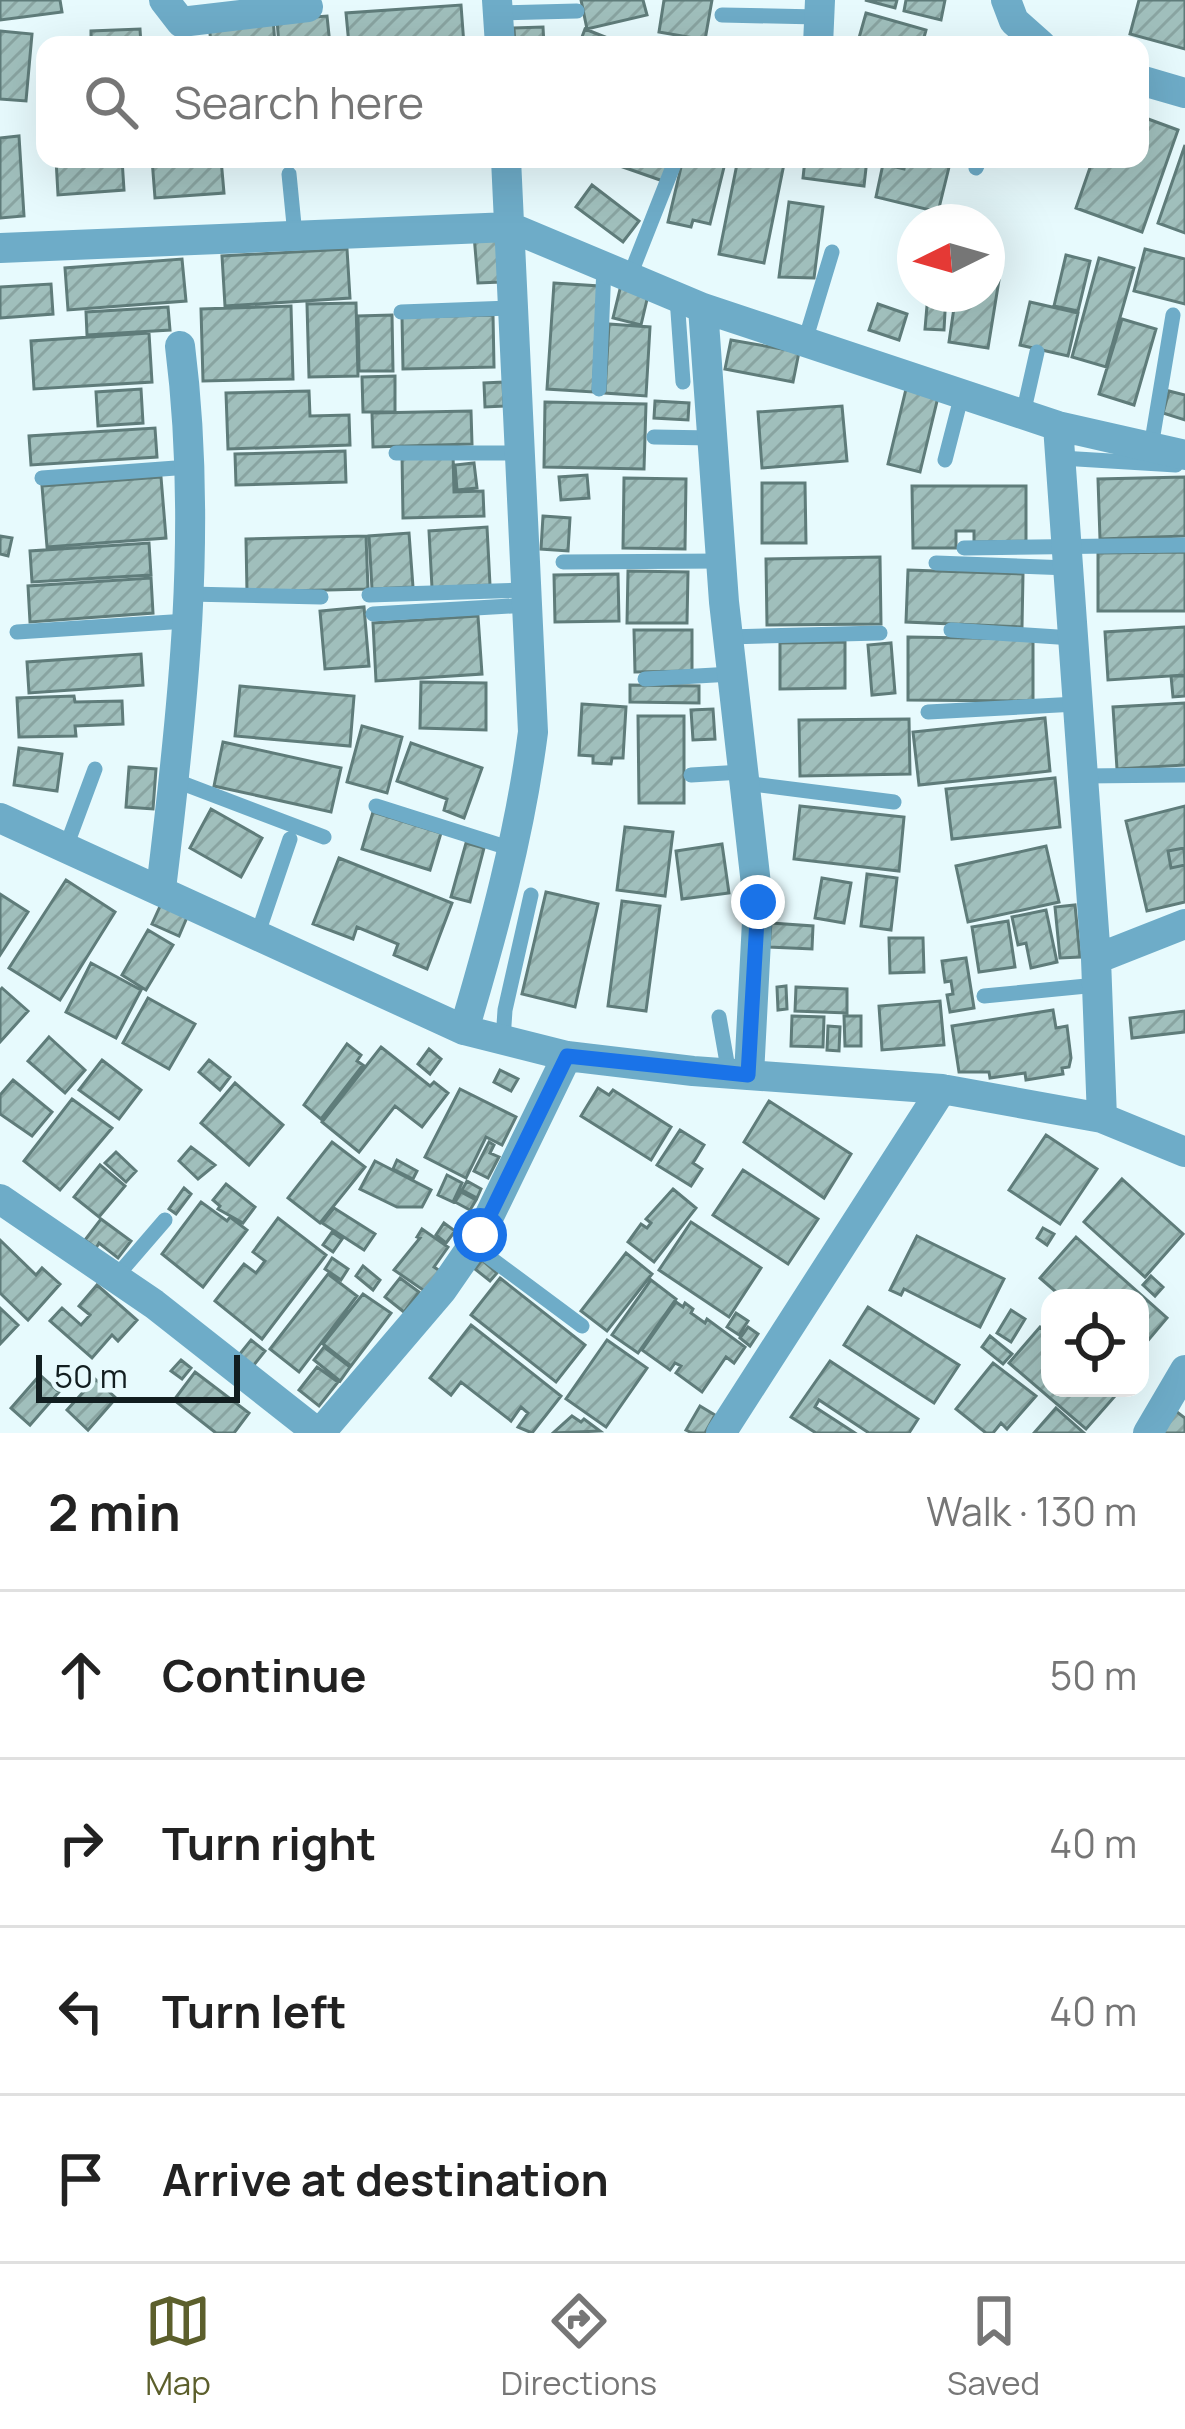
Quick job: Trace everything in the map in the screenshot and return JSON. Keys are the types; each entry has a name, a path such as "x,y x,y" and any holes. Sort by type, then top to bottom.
{"street":[{"path":"164,0 181,22 308,7"},
{"path":"1006,0 1013,21 1027,36"},
{"path":"498,6 500,36"},
{"path":"1149,83 1185,93"},
{"path":"464,1030 496,922 533,732 506,168"},
{"path":"0,248 509,226 690,303 1058,426 1185,455"},
{"path":"690,303 712,438 728,637 758,902 739,1074"},
{"path":"160,889 183,709 188,608 189,467 180,346"},
{"path":"1058,426 1102,1118"},
{"path":"0,818 464,1030 567,1056 942,1089 1102,1118 1185,1151"},
{"path":"1096,972 1185,924"},
{"path":"0,1199 115,1278 319,1433 442,1290 473,1245 567,1056"},
{"path":"721,1433 942,1089"},
{"path":"1148,1433 1185,1370"}],"lane":[{"path":"498,6 577,11"},
{"path":"722,15 818,21"},
{"path":"599,389 616,272 671,168"},
{"path":"289,174 295,235"},
{"path":"805,341 832,252"},
{"path":"683,382 690,303"},
{"path":"400,312 514,308"},
{"path":"1151,447 1173,315"},
{"path":"1022,414 1036,352"},
{"path":"945,460 962,394"},
{"path":"654,437 712,438"},
{"path":"396,453 520,453"},
{"path":"1061,458 1185,466"},
{"path":"42,478 189,467"},
{"path":"936,563 1185,545"},
{"path":"964,548 1068,557"},
{"path":"563,562 721,561"},
{"path":"369,595 527,597"},
{"path":"17,632 188,608 322,597"},
{"path":"373,614 527,597"},
{"path":"951,630 1073,638"},
{"path":"728,637 880,633"},
{"path":"645,679 733,674"},
{"path":"928,712 1077,704"},
{"path":"66,847 95,769"},
{"path":"691,775 744,777 893,802"},
{"path":"1082,776 1185,776"},
{"path":"174,780 324,838"},
{"path":"376,806 512,849"},
{"path":"257,936 290,839"},
{"path":"503,1040 505,1010 531,895"},
{"path":"984,996 1096,972"},
{"path":"719,1016 739,1074"},
{"path":"115,1278 166,1220"},
{"path":"473,1245 582,1326"}],"building":[{"path":"0,0 60,0 62,12 0,20"},
{"path":"581,0 643,0 647,15 587,29"},
{"path":"664,0 712,0 706,36 659,32"},
{"path":"865,0 897,0 895,8"},
{"path":"906,0 945,0 941,20 904,11"},
{"path":"1139,0 1185,0 1185,49 1130,34"},
{"path":"461,5 463,36 348,36 346,13"},
{"path":"866,13 926,30 924,36 860,36"},
{"path":"327,16 329,36 278,36 277,20"},
{"path":"273,17 274,36 210,36 209,22"},
{"path":"543,27 544,36 514,36 514,28"},
{"path":"140,29 140,36 91,36 91,31"},
{"path":"0,31 32,34 26,101 0,99"},
{"path":"1149,119 1178,130 1142,232 1076,208 1090,168 1149,168"},
{"path":"19,136 24,216 0,218 0,138"},
{"path":"1185,145 1185,233 1158,223"},
{"path":"56,168 123,168 124,190 58,195"},
{"path":"153,168 222,168 224,193 155,198"},
{"path":"626,168 668,168 663,181"},
{"path":"681,168 724,168 710,224 693,220 691,227 668,222"},
{"path":"736,168 783,168 764,263 719,254"},
{"path":"804,168 866,168 864,186 803,178"},
{"path":"882,168 949,168 940,204 905,204 876,197"},
{"path":"592,185 639,221 623,242 576,207"},
{"path":"789,202 823,207 814,278 779,277"},
{"path":"497,233 501,282 478,283 474,235"},
{"path":"347,249 350,298 225,306 222,256"},
{"path":"1145,249 1185,259 1185,304 1134,291"},
{"path":"1066,255 1090,261 1078,311 1054,306"},
{"path":"1099,258 1134,268 1106,367 1072,357"},
{"path":"182,259 186,301 68,310 65,268"},
{"path":"554,283 599,286 593,392 547,389"},
{"path":"51,284 53,314 0,318 0,287"},
{"path":"621,285 649,291 641,325 613,318"},
{"path":"1030,302 1078,313 1068,356 1020,345"},
{"path":"356,303 358,376 309,377 307,304"},
{"path":"878,304 907,314 899,340 869,330"},
{"path":"291,306 293,379 203,381 201,309"},
{"path":"168,307 170,330 87,335 86,312"},
{"path":"926,312 945,312 944,330 925,329"},
{"path":"953,312 994,312 988,348 949,342"},
{"path":"392,315 393,371 359,371 358,316"},
{"path":"493,315 494,367 403,369 402,317"},
{"path":"1122,319 1156,329 1134,405 1099,394"},
{"path":"609,324 650,327 646,396 605,393"},
{"path":"149,333 152,382 34,389 31,341"},
{"path":"731,340 799,352 793,382 725,369"},
{"path":"395,376 395,412 363,412 362,377"},
{"path":"503,382 504,406 485,407 484,383"},
{"path":"141,389 143,423 98,426 96,392"},
{"path":"906,389 938,397 920,472 888,464"},
{"path":"309,391 310,416 349,415 350,445 228,449 226,393"},
{"path":"1169,391 1185,395 1185,420 1163,413"},
{"path":"655,401 689,403 688,420 654,418"},
{"path":"545,402 646,404 644,469 544,467"},
{"path":"842,406 847,461 762,468 758,412"},
{"path":"471,411 472,444 373,447 372,413"},
{"path":"155,428 157,457 31,465 29,436"},
{"path":"345,451 346,482 236,485 235,454"},
{"path":"453,454 454,492 483,491 484,516 403,518 402,455"},
{"path":"474,463 477,488 457,490 455,465"},
{"path":"587,475 589,498 561,500 559,477"},
{"path":"161,477 166,538 47,547 42,486"},
{"path":"1185,477 1185,536 1100,539 1098,479"},
{"path":"624,478 686,479 685,549 623,548"},
{"path":"762,483 805,483 806,543 762,543"},
{"path":"912,486 1026,486 1026,541 974,542 974,531 956,531 956,548 913,548"},
{"path":"543,516 570,518 568,551 541,549"},
{"path":"487,527 490,585 432,588 429,531"},
{"path":"409,533 413,587 372,589 369,536"},
{"path":"0,536 12,538 8,556 0,554"},
{"path":"366,536 368,589 247,592 246,539"},
{"path":"149,543 151,575 32,582 30,551"},
{"path":"1185,552 1185,611 1098,611 1098,553"},
{"path":"880,557 881,624 767,625 766,559"},
{"path":"908,570 1023,574 1022,627 906,622"},
{"path":"628,571 688,572 687,623 627,623"},
{"path":"618,574 619,621 555,622 554,575"},
{"path":"151,578 153,613 30,622 28,586"},
{"path":"364,607 369,666 325,669 320,611"},
{"path":"478,616 482,674 376,681 373,623"},
{"path":"1185,627 1185,675 1108,680 1105,632"},
{"path":"634,630 692,630 692,671 635,672"},
{"path":"908,637 1033,639 1033,701 908,700"},
{"path":"845,642 845,688 780,689 780,643"},
{"path":"891,643 895,693 872,695 868,645"},
{"path":"141,654 143,685 29,693 27,662"},
{"path":"1171,676 1185,676 1185,696 1173,697"},
{"path":"421,682 486,683 486,730 420,728"},
{"path":"630,685 699,686 699,703 630,702"},
{"path":"240,686 354,696 350,746 235,736"},
{"path":"74,696 75,702 122,701 123,724 75,726 76,736 19,737 17,698"},
{"path":"1185,703 1185,765 1117,769 1113,707"},
{"path":"582,704 626,707 623,758 612,758 611,764 593,763 593,756 579,755"},
{"path":"713,709 715,739 693,740 691,710"},
{"path":"638,716 684,716 684,803 639,803"},
{"path":"1045,718 1050,771 919,785 913,732"},
{"path":"909,719 910,774 800,776 799,720"},
{"path":"362,726 402,737 387,793 347,782"},
{"path":"223,742 341,768 331,812 214,786"},
{"path":"411,743 482,768 464,818 444,810 447,799 397,781"},
{"path":"19,748 62,754 57,791 14,785"},
{"path":"129,767 156,769 153,809 126,807"},
{"path":"1055,778 1060,827 952,839 946,789"},
{"path":"800,806 904,817 899,871 794,859"},
{"path":"1185,806 1185,852 1184,848 1168,851 1171,868 1185,865 1185,902 1147,911 1126,821"},
{"path":"211,809 262,838 241,877 190,848"},
{"path":"373,812 441,833 430,870 362,849"},
{"path":"625,827 673,832 665,896 617,890"},
{"path":"466,843 484,848 470,902 451,897"},
{"path":"722,844 729,893 682,899 676,851"},
{"path":"1046,846 1059,902 968,922 956,866"},
{"path":"1184,848 1185,865 1171,868 1168,851"},
{"path":"339,858 452,903 427,969 394,955 398,944 357,927 353,939 313,924"},
{"path":"867,874 897,878 891,930 861,926"},
{"path":"822,878 851,883 844,923 815,918"},
{"path":"66,880 115,912 60,1000 9,968"},
{"path":"546,892 598,904 575,1007 522,994"},
{"path":"0,894 28,912 0,955"},
{"path":"622,901 660,906 646,1011 608,1006"},
{"path":"162,902 188,915 179,936 152,924"},
{"path":"1075,905 1080,957 1060,958 1055,907"},
{"path":"1046,910 1057,962 1031,968 1026,943 1018,945 1012,917"},
{"path":"1008,921 1015,967 979,972 972,927"},
{"path":"771,923 813,926 812,949 769,947"},
{"path":"148,930 173,945 146,990 122,975"},
{"path":"889,938 923,938 924,972 890,973"},
{"path":"966,958 974,1008 950,1012 951,981 945,982 942,961"},
{"path":"91,963 141,990 116,1038 66,1012"},
{"path":"786,986 787,1009 778,1010 777,987"},
{"path":"796,987 847,989 847,1013 795,1011"},
{"path":"0,990 28,1011 0,1042"},
{"path":"148,998 195,1024 169,1069 123,1043"},
{"path":"940,1001 944,1045 882,1050 879,1006"},
{"path":"1053,1010 1056,1028 1067,1026 1071,1058 1063,1074 1026,1080 1025,1073 990,1078 989,1072 959,1072 952,1026"},
{"path":"1185,1011 1185,1032 1132,1038 1130,1018"},
{"path":"792,1016 824,1017 823,1047 791,1046"},
{"path":"844,1016 861,1016 861,1046 845,1046"},
{"path":"828,1026 840,1027 839,1051 827,1050"},
{"path":"49,1037 85,1070 65,1093 28,1061"},
{"path":"347,1044 361,1055 357,1061 363,1065 321,1119 304,1105"},
{"path":"381,1047 430,1086 434,1082 448,1093 422,1127 395,1106 359,1152 322,1122"},
{"path":"429,1049 441,1059 430,1074 418,1064"},
{"path":"102,1060 141,1090 119,1119 79,1090"},
{"path":"209,1060 230,1077 220,1090 199,1072"},
{"path":"500,1070 518,1079 511,1091 494,1082"},
{"path":"13,1080 52,1112 32,1136 0,1114 0,1095"},
{"path":"235,1083 283,1125 249,1165 201,1123"},
{"path":"598,1088 609,1095 613,1090 671,1127 651,1160 581,1116"},
{"path":"460,1089 516,1117 502,1145 486,1137 466,1178 425,1157"},
{"path":"72,1099 112,1128 60,1190 24,1161"},
{"path":"769,1101 851,1154 824,1198 744,1142"},
{"path":"680,1130 704,1145 693,1163 702,1169 691,1186 657,1165"},
{"path":"1046,1135 1097,1169 1060,1224 1009,1190"},
{"path":"332,1142 365,1167 320,1223 288,1198"},
{"path":"489,1142 494,1145 490,1153 499,1157 488,1178 474,1171"},
{"path":"191,1147 215,1165 198,1179 179,1161"},
{"path":"116,1152 136,1171 126,1182 105,1163"},
{"path":"397,1160 417,1171 413,1179 393,1169"},
{"path":"375,1161 431,1190 422,1207 397,1207 360,1189"},
{"path":"100,1165 125,1186 99,1217 74,1197"},
{"path":"743,1170 818,1219 788,1264 713,1215"},
{"path":"447,1175 462,1183 453,1202 438,1195"},
{"path":"1122,1179 1183,1234 1145,1277 1084,1222"},
{"path":"467,1181 481,1189 477,1198 462,1190"},
{"path":"226,1184 255,1207 243,1223 218,1209 213,1200"},
{"path":"184,1188 191,1194 176,1214 169,1209"},
{"path":"673,1189 696,1208 654,1262 628,1242 641,1224 647,1228 651,1223 646,1219"},
{"path":"461,1192 476,1200 470,1210 455,1202"},
{"path":"201,1202 247,1230 203,1287 162,1254"},
{"path":"334,1208 375,1234 364,1250 322,1223"},
{"path":"278,1218 326,1255 262,1339 215,1301 244,1264 256,1273 265,1261 253,1252"},
{"path":"101,1219 131,1241 118,1258 99,1243 96,1248 85,1240"},
{"path":"691,1222 761,1268 729,1317 659,1270"},
{"path":"444,1223 455,1231 446,1243 436,1235"},
{"path":"1043,1228 1054,1234 1047,1245 1037,1238"},
{"path":"422,1229 448,1247 434,1267 440,1271 426,1292 394,1270"},
{"path":"332,1232 342,1239 333,1252 323,1245"},
{"path":"917,1236 1004,1279 980,1327 904,1289 901,1295 890,1290"},
{"path":"1076,1237 1134,1289 1053,1289 1040,1278"},
{"path":"0,1240 36,1275 42,1268 60,1284 28,1320 0,1293"},
{"path":"626,1253 652,1274 607,1331 581,1311"},
{"path":"332,1258 348,1269 341,1280 325,1269"},
{"path":"482,1260 497,1273 490,1281 475,1269"},
{"path":"363,1266 380,1280 373,1290 356,1276"},
{"path":"328,1274 357,1296 299,1372 270,1349"},
{"path":"1151,1276 1163,1287 1155,1296 1143,1285"},
{"path":"400,1278 419,1292 404,1312 385,1297"},
{"path":"500,1278 585,1345 556,1382 471,1315"},
{"path":"651,1280 676,1299 638,1353 612,1335"},
{"path":"97,1285 137,1320 118,1341 112,1335 92,1358 50,1321 62,1308 81,1325 90,1315 79,1306"},
{"path":"363,1294 391,1313 351,1366 323,1344"},
{"path":"676,1302 683,1307 685,1303 693,1309 691,1313 745,1347 734,1363 726,1357 702,1392 676,1373 681,1366 675,1363 670,1370 642,1350"},
{"path":"1149,1302 1167,1318 1149,1339"},
{"path":"868,1307 959,1365 934,1403 844,1345"},
{"path":"0,1308 18,1325 0,1344"},
{"path":"1011,1310 1025,1319 1011,1342 997,1333"},
{"path":"736,1313 748,1321 739,1335 727,1327"},
{"path":"471,1325 561,1396 532,1433 518,1427 528,1413 521,1407 511,1421 461,1382 451,1395 430,1378"},
{"path":"748,1327 758,1334 750,1346 740,1338"},
{"path":"1040,1327 1041,1328 1041,1390 1009,1363"},
{"path":"990,1336 1012,1354 1003,1364 982,1347"},
{"path":"251,1340 265,1351 253,1366 239,1355"},
{"path":"607,1340 647,1368 606,1427 566,1399"},
{"path":"324,1347 350,1367 340,1381 314,1360"},
{"path":"181,1360 191,1368 182,1379 171,1371"},
{"path":"830,1361 918,1419 909,1433 869,1433 819,1400 815,1407 855,1433 816,1433 791,1417"},
{"path":"993,1363 1036,1396 1007,1429 1001,1423 993,1433 986,1433 956,1409"},
{"path":"317,1367 338,1382 319,1406 299,1390"},
{"path":"195,1372 249,1413 234,1433 216,1433 174,1400"},
{"path":"40,1375 59,1392 30,1425 11,1408"},
{"path":"95,1379 116,1398 88,1430 67,1410"},
{"path":"1049,1397 1114,1397 1086,1429"},
{"path":"700,1406 715,1415 705,1433 692,1433 686,1430"},
{"path":"1056,1408 1084,1433 1034,1433"},
{"path":"1173,1409 1185,1418 1185,1433 1156,1433"},
{"path":"572,1416 581,1422 584,1419 600,1431 553,1433"}],"route":[{"path":"480,1235 567,1056 748,1075 758,902"}]}
